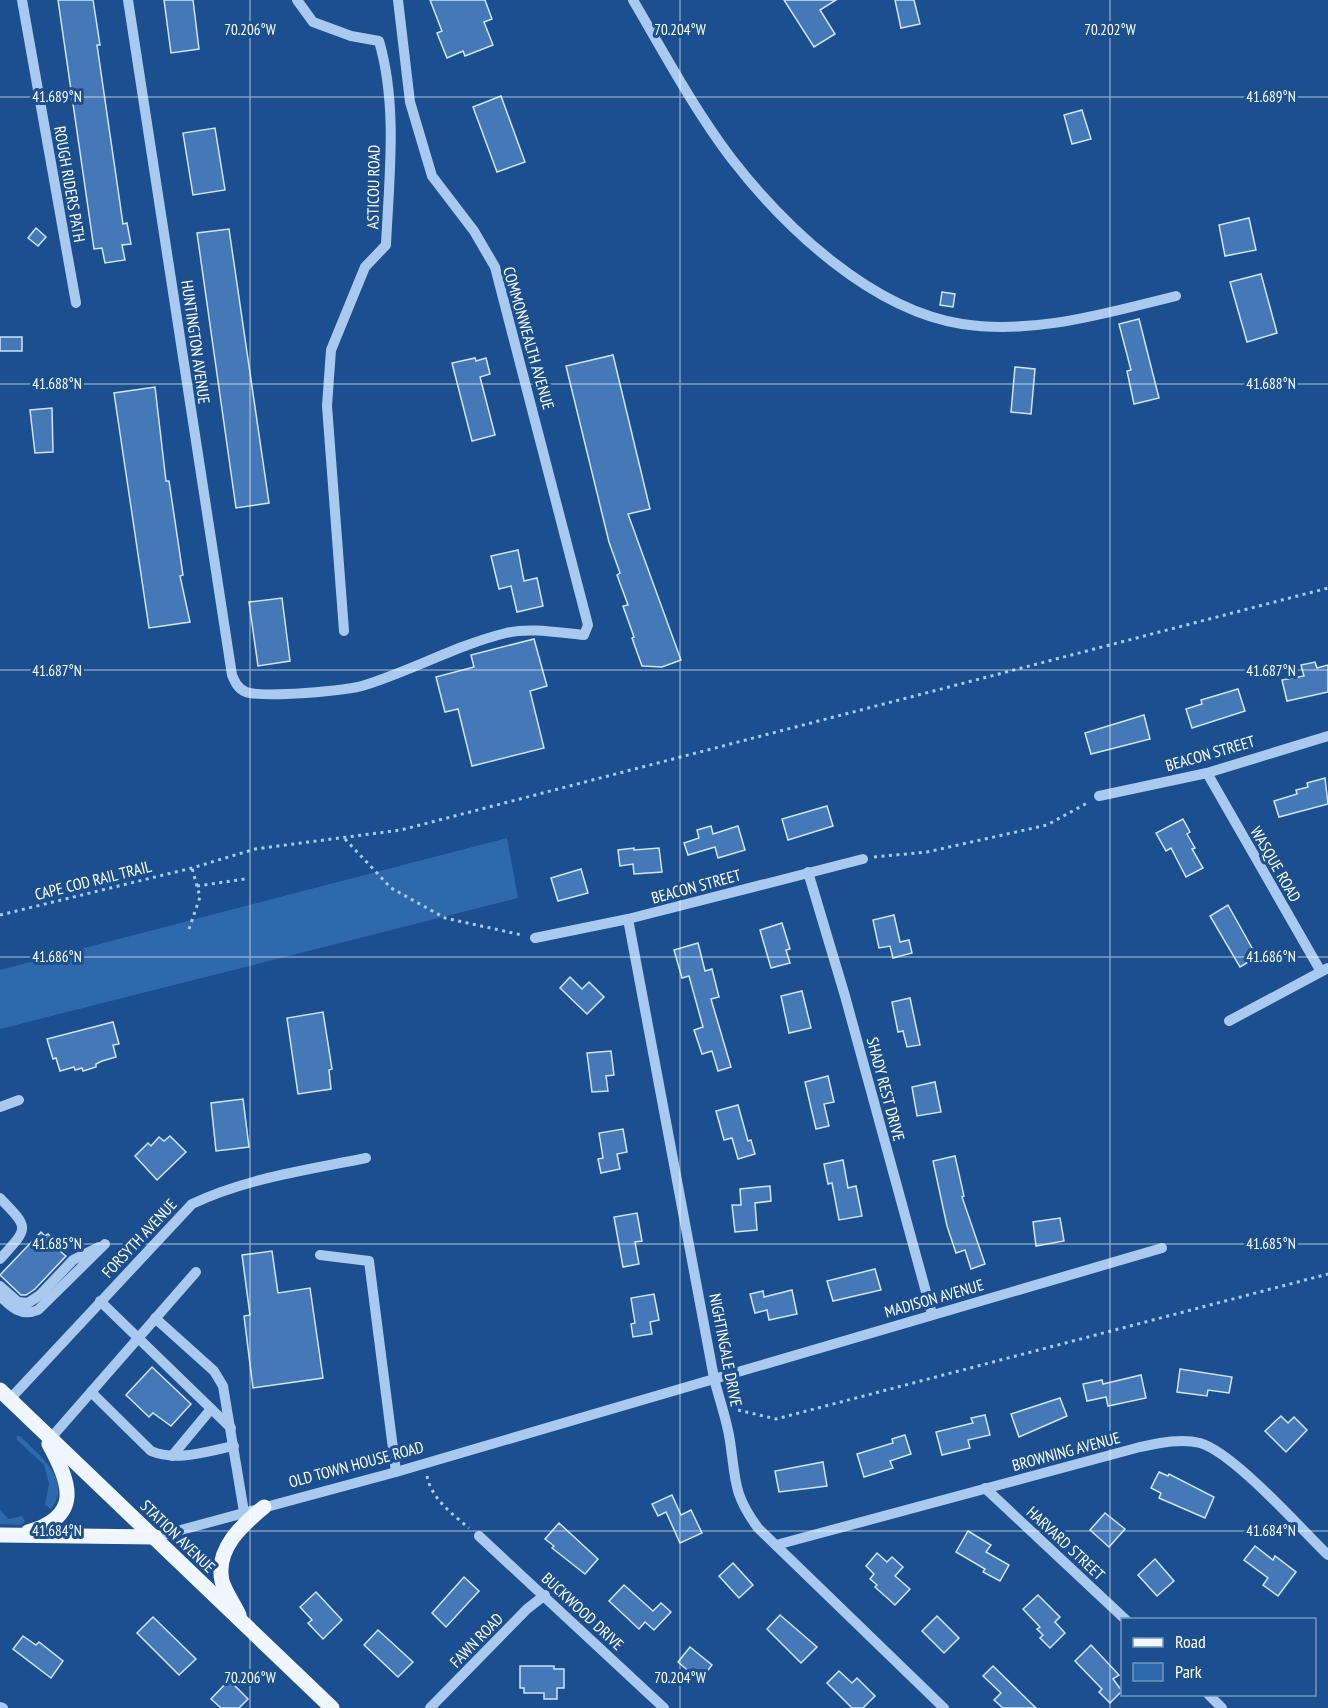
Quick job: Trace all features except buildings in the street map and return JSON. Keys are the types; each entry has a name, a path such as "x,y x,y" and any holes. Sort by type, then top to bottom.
{"main road":[{"name":"STATION AVENUE","path":"5,1395 332,1708"},
{"path":"16,1535 52,1521 65,1507 68,1498 66,1480 46,1435"},
{"path":"242,1623 222,1581 223,1557 238,1528 264,1507"},
{"name":"OLD TOWN HOUSE ROAD","path":"0,1535 155,1537"}],"street":[{"name":"ROUGH RIDERS PATH","path":"22,0 76,303"},
{"name":"HUNTINGTON AVENUE","path":"128,0 158,185 207,522 232,675 237,687 246,692 278,694 362,686 411,669 463,645 510,632 584,635 586,629"},
{"name":"ASTICOU ROAD","path":"297,0 313,22 351,36 379,41 387,70 390,167 386,245 365,267 331,350 327,406 344,631"},
{"name":"COMMONWEALTH AVENUE","path":"398,0 410,102 421,141 432,176 474,231 495,267 560,511 586,629"},
{"path":"633,0 731,158 777,212 828,257 874,291 920,314 962,324 1012,327 1067,323 1176,296"},
{"name":"BEACON STREET","path":"1099,796 1207,773 1328,736"},
{"name":"WASQUE ROAD","path":"1207,773 1324,969"},
{"name":"BEACON STREET","path":"535,938 628,919 863,859"},
{"name":"SHADY REST DRIVE","path":"808,872 845,996 932,1314"},
{"name":"NIGHTINGALE DRIVE","path":"628,919 714,1378 730,1440 734,1484 742,1506 758,1528 944,1708"},
{"path":"1229,1021 1324,969"},
{"path":"0,1107 19,1100"},
{"name":"FORSYTH AVENUE","path":"5,1395 100,1301 192,1204 220,1191 260,1179 366,1158"},
{"path":"0,1198 28,1230 27,1239 0,1268"},
{"path":"0,1259 22,1234 21,1220"},
{"path":"0,1286 18,1302 28,1303 40,1295 73,1260 105,1244 38,1310 32,1313 17,1311 0,1296"},
{"name":"MADISON AVENUE","path":"714,1378 1162,1248"},
{"path":"320,1255 369,1261 396,1472"},
{"path":"46,1435 92,1392 196,1272"},
{"path":"100,1301 231,1428"},
{"path":"155,1318 214,1371 223,1386 244,1512"},
{"name":"OLD TOWN HOUSE ROAD","path":"155,1537 425,1464 714,1378"},
{"path":"92,1392 151,1451 172,1456 234,1446"},
{"path":"172,1456 211,1409"},
{"name":"BROWNING AVENUE","path":"776,1545 1140,1447 1170,1441 1200,1443 1233,1462 1328,1555"},
{"name":"HARVARD STREET","path":"986,1488 1124,1618"},
{"name":"BUCKWOOD DRIVE","path":"479,1536 664,1708"},
{"name":"FAWN ROAD","path":"430,1708 527,1609 545,1595"},
{"path":"1209,1696 1222,1708"}],"path":[{"name":"CAPE COD RAIL TRAIL","path":"0,915 192,868 255,849 401,830 1328,588"},
{"path":"863,859 927,852 1047,825 1099,796"},
{"path":"345,839 391,888 445,918 535,938"},
{"path":"189,929 200,897 192,868"},
{"path":"197,886 245,879"},
{"path":"721,1406 776,1419 1328,1274"},
{"path":"425,1464 429,1487 450,1513 479,1536"}],"green space":[{"path":"507,838 518,898 0,1029 0,970"},
{"path":"16,1436 20,1436 44,1460 56,1479 59,1488 57,1499 51,1509 45,1505 49,1484 44,1465 17,1440"},
{"path":"0,1510 9,1519 22,1516 25,1521 21,1525 0,1524"}]}
